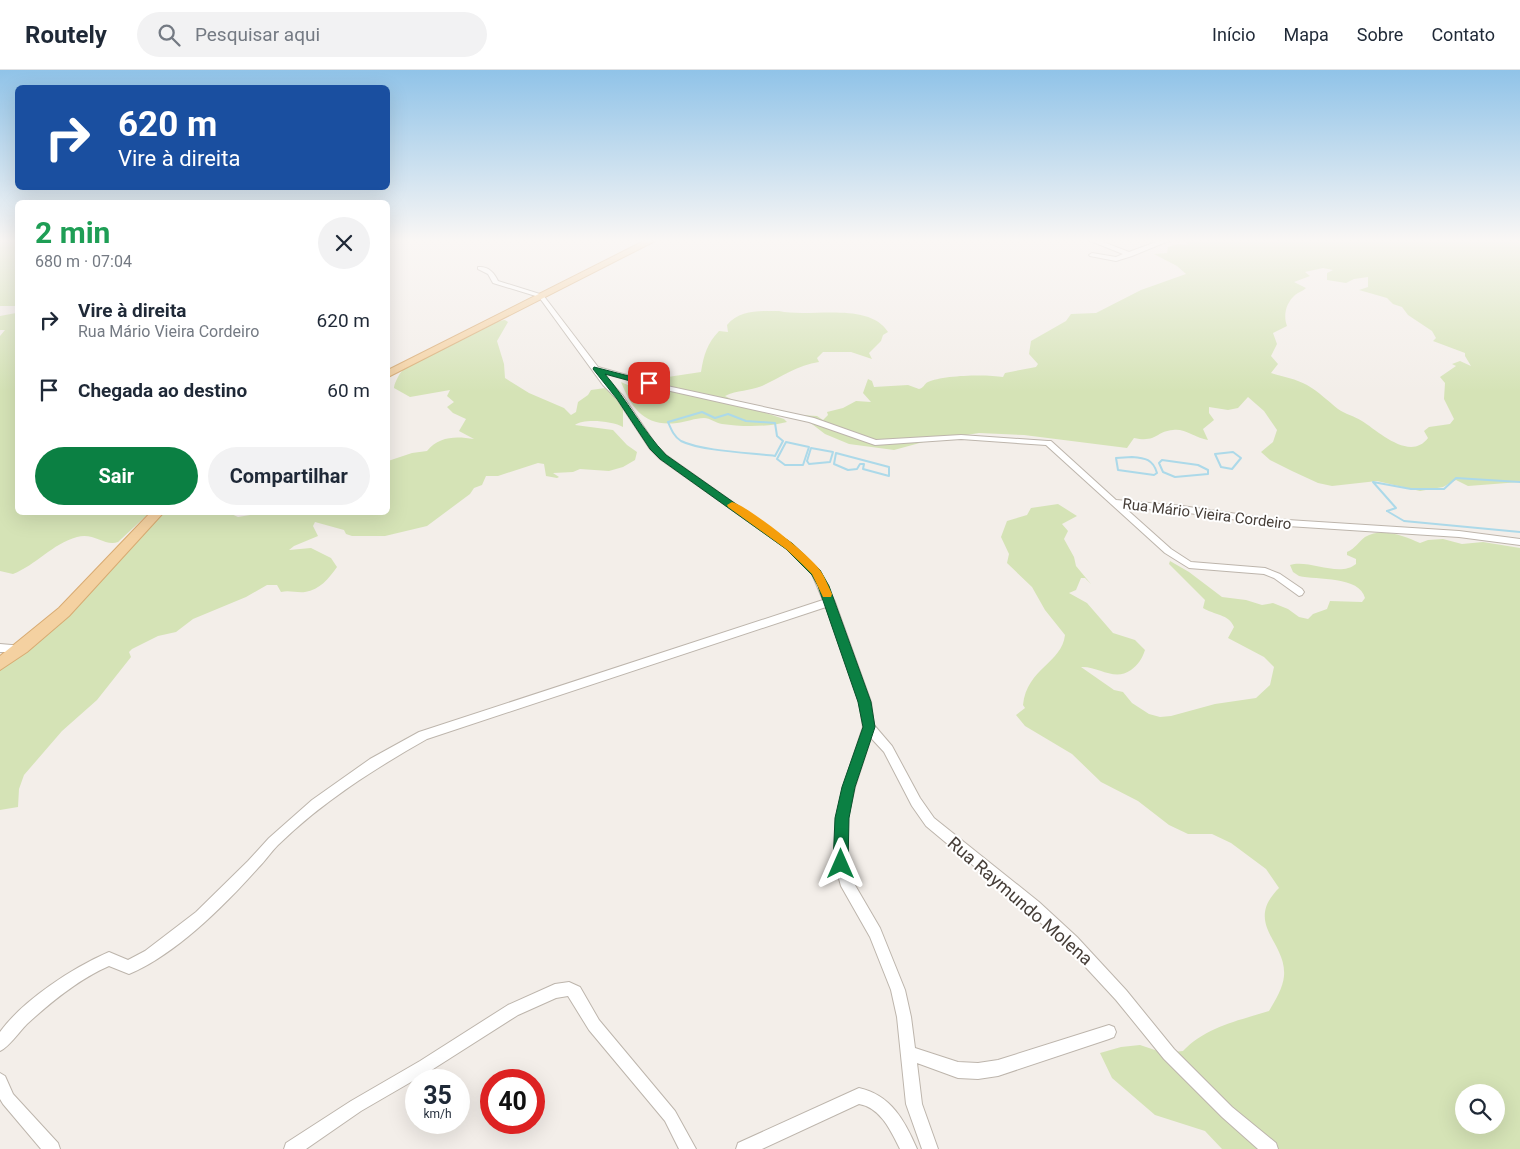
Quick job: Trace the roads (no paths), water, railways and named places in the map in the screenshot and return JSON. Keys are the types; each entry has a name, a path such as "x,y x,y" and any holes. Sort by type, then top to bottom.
{"main road":[{"path":"390,373 552,290"},
{"path":"0,664 41,633 94,582 155,515"}],"street":[{"path":"522,290 541,296 620,398 653,447 663,457 789,546 816,572 830,602 865,702 869,727 848,787 842,818 841,864 846,882 875,933 898,990 909,1053 914,1104 930,1149"},
{"name":"Rua Mário Vieira Cordeiro","path":"597,369 674,390 811,420 875,443 961,437 1040,441 1053,447 1114,503 1182,509 1272,522 1459,534 1520,542"},
{"path":"1114,503 1168,550 1189,565 1265,571 1281,579 1299,592"},
{"path":"0,1044 19,1021 90,968 109,959 129,967 150,956 201,917 298,819 374,763 408,744 457,723 830,602"},
{"path":"0,648 20,649"},
{"name":"Rua Raymundo Molena","path":"869,727 888,749 916,802 930,822 1026,901 1072,942 1121,995 1182,1068 1227,1112 1270,1149"},
{"path":"292,1149 356,1106 425,1066 513,1010 535,999 564,989 574,992 594,1025 670,1116 688,1149"},
{"path":"909,1053 958,1070 978,1071 998,1068 1109,1032"},
{"path":"0,1081 8,1099 52,1149"},
{"path":"744,1149 859,1096 872,1099 888,1112 909,1149"}],"waterway":[{"path":"702,412 715,418 728,414 746,421 775,423 777,436 783,441 775,456 713,449 681,441 673,433 668,422 702,412"},
{"path":"786,442 809,447 803,465 785,465 777,459 786,442"},
{"path":"811,448 833,452 830,462 809,464 807,461 811,448"},
{"path":"1233,452 1241,458 1232,469 1221,467 1215,454 1233,452"},
{"path":"836,453 889,467 889,476 863,469 864,464 860,464 857,469 848,470 834,464 836,453"},
{"path":"1132,457 1148,460 1157,473 1154,475 1118,470 1116,458 1132,457"},
{"path":"1162,460 1198,465 1208,470 1208,474 1175,477 1163,472 1159,463 1162,460"},
{"path":"1520,482 1456,478 1444,489 1411,489 1373,482 1396,508 1387,511 1404,521 1520,532"}]}
